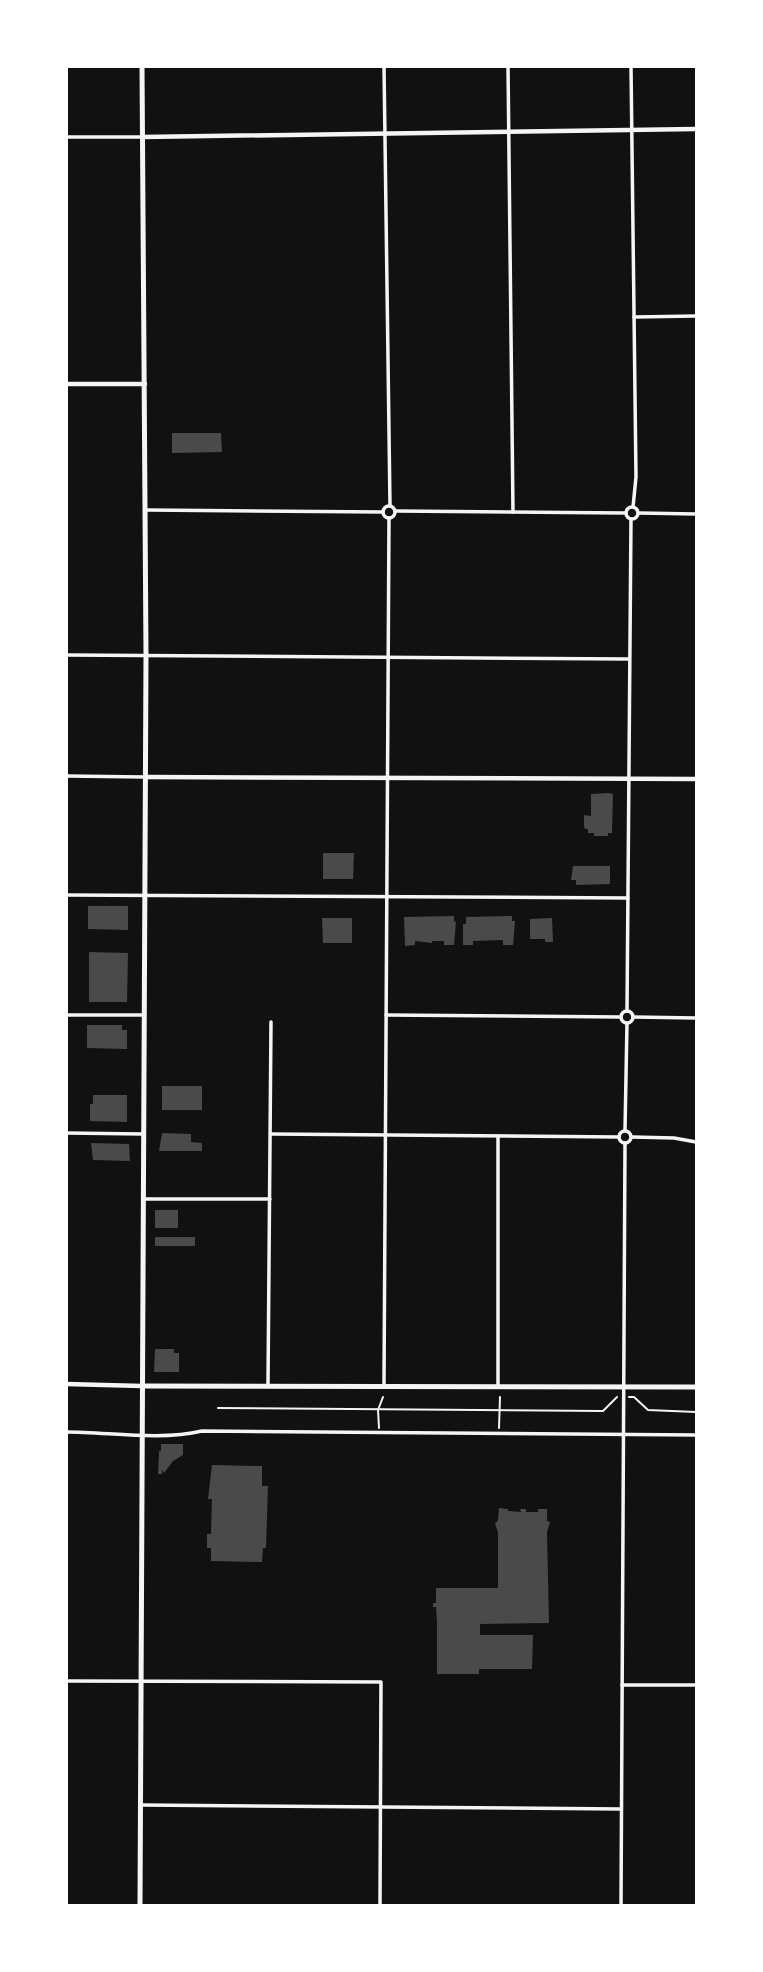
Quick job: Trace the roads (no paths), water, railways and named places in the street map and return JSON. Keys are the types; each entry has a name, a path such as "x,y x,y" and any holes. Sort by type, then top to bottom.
{"main road":[{"path":"140,1906 146,656 142,66"},
{"path":"142,1386 384,1384 696,1387"}],"street":[{"path":"384,66 390,505 396,512 626,513 631,519 627,1011"},
{"path":"508,66 513,512"},
{"path":"631,66 636,477 634,507 639,513 696,514"},
{"path":"66,137 696,129"},
{"path":"634,317 696,316"},
{"path":"66,384 145,384"},
{"path":"383,512 385,507 390,505"},
{"path":"626,513 628,508 634,507"},
{"path":"146,510 383,512 389,518 384,1384"},
{"path":"389,518 396,512"},
{"path":"631,519 636,518 639,513"},
{"path":"66,656 629,659"},
{"path":"66,776 696,779"},
{"path":"66,895 628,898"},
{"path":"621,1017 622,1013 627,1011"},
{"path":"627,1011 633,1017"},
{"path":"66,1015 143,1015"},
{"path":"386,1015 621,1017"},
{"path":"621,1017 622,1021 627,1023"},
{"path":"633,1017 696,1018"},
{"path":"627,1023 633,1017"},
{"path":"268,1384 271,1022"},
{"path":"619,1137 625,1130 627,1023"},
{"path":"625,1130 630,1132 632,1137"},
{"path":"66,1133 144,1134"},
{"path":"271,1134 619,1137 625,1143 621,1906"},
{"path":"498,1136 498,1385"},
{"path":"625,1143 632,1137 674,1138 696,1142"},
{"path":"143,1199 270,1199"},
{"path":"66,1384 142,1386"},
{"path":"66,1432 696,1435"},
{"path":"66,1681 381,1682 380,1906"},
{"path":"622,1685 696,1685"},
{"path":"141,1805 621,1809"}]}
